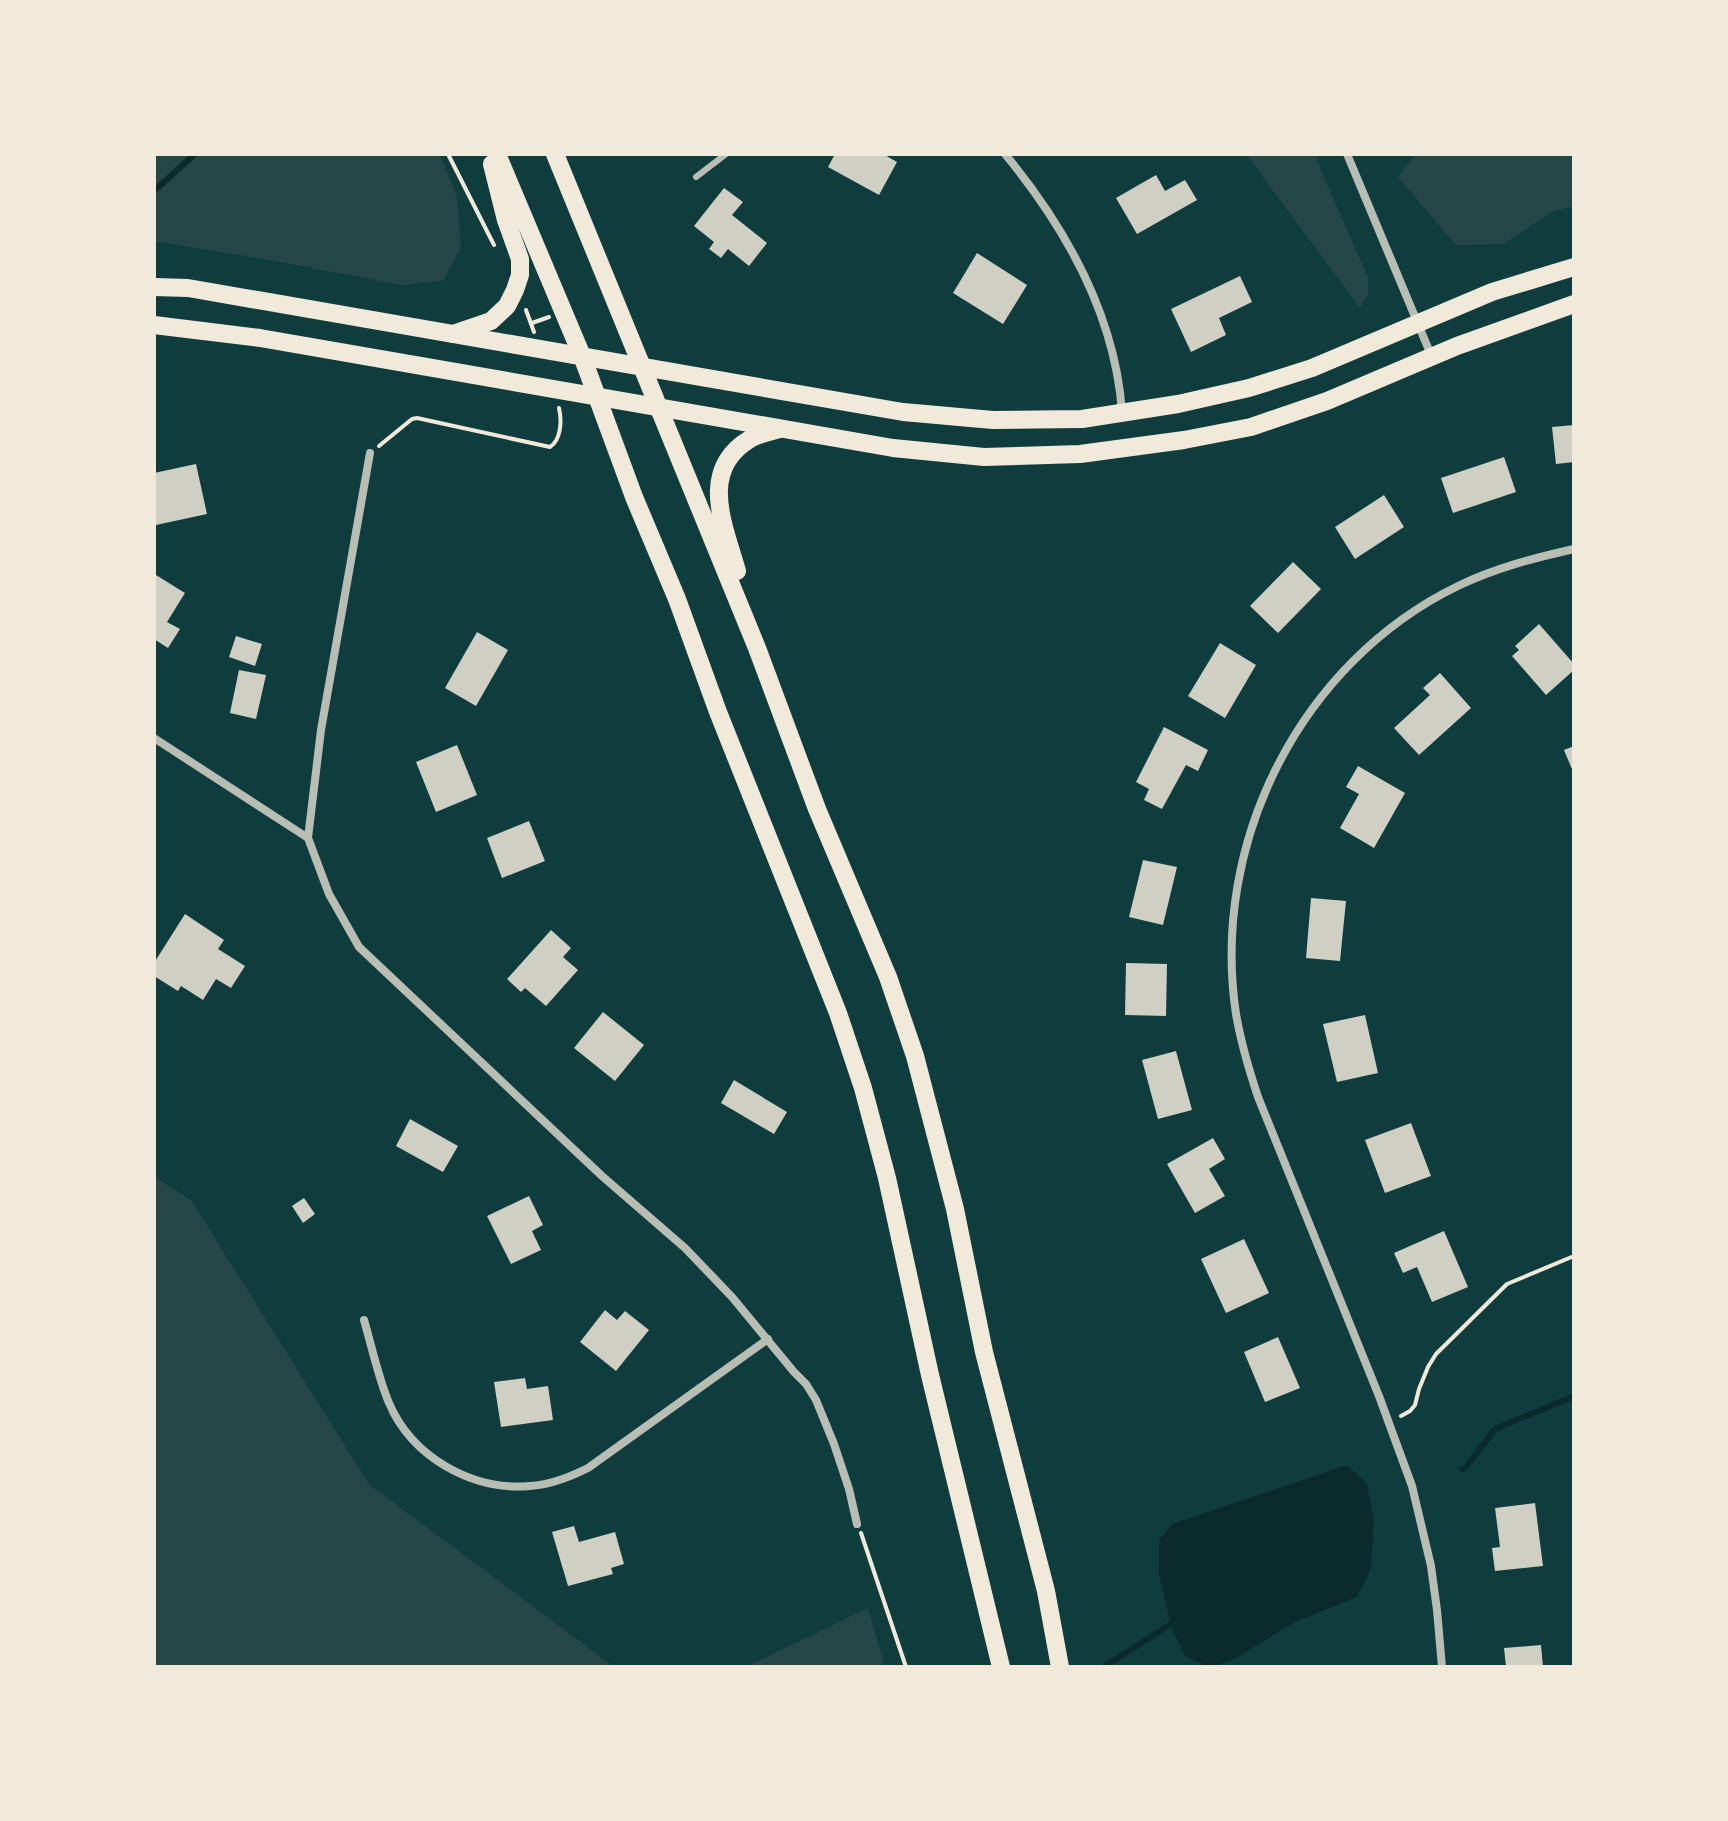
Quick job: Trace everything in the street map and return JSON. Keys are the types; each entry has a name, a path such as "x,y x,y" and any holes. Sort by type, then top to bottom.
{"main road":[{"path":"453,334 491,321 507,306 520,275 520,259 489,154"},
{"path":"497,154 582,356 634,497 677,599 718,712 833,1000 863,1088 887,1178 930,1375 1001,1667"},
{"path":"555,154 757,648 817,809 888,977 915,1056 955,1209 984,1352 1046,1591 1060,1667"},
{"path":"154,287 188,288 903,412 993,420 1082,419 1178,404 1249,388 1312,368 1492,292 1574,267"},
{"path":"154,325 260,338 893,448 984,457 1080,454 1251,427 1327,401 1432,356 1574,304"},
{"path":"757,648 717,493 721,471 733,452 751,438 780,429"}],"street":[{"path":"1005,154 1034,189 1076,255 1110,340 1120,384 1122,412"},
{"path":"1347,154 1432,356"},
{"path":"370,453 321,730 308,838 329,894 359,947 602,1176 685,1248 732,1297 806,1384 834,1444 857,1524"},
{"path":"1442,1667 1431,1566 1412,1486 1246,1061 1236,1014 1232,970 1233,925 1239,877 1254,820 1272,776 1307,717 1352,662 1402,619 1459,585 1527,560 1574,549"},
{"path":"154,738 308,838"},
{"path":"364,1320 389,1403 413,1440 433,1459 468,1477 512,1486 542,1485 588,1468 768,1339"}],"lane":[{"path":"696,177 726,154"}],"path":[{"path":"448,154 495,247"},
{"path":"524,306 535,333"},
{"path":"532,323 549,317"},
{"path":"370,453 417,418 550,447 559,437 561,413"},
{"path":"1389,1422 1410,1411 1436,1354 1507,1284 1574,1256"},
{"path":"857,1524 906,1667"}],"shaded area":[{"path":"154,154 440,154 457,197 461,248 443,281 402,285 154,241"},
{"path":"1246,154 1316,154 1368,277 1368,295 1360,308"},
{"path":"1416,154 1574,154 1574,206 1551,212 1504,244 1456,245 1398,177"},
{"path":"154,1176 191,1200 369,1484 614,1667 154,1667"},
{"path":"1347,1465 1367,1484 1374,1521 1371,1568 1357,1597 1295,1622 1231,1661 1209,1667 1185,1656 1172,1628 1159,1574 1159,1540 1172,1524"},
{"path":"868,1608 885,1667 746,1667"}],"building":[{"path":"835,154 883,154 897,162 879,195 828,167"},
{"path":"1156,175 1165,191 1185,180 1197,200 1137,234 1116,198"},
{"path":"724,188 743,202 732,215 767,243 749,266 728,249 721,258 709,249 714,242 694,226"},
{"path":"977,253 1027,285 1003,324 953,293"},
{"path":"1240,276 1252,302 1219,318 1226,335 1191,352 1171,309"},
{"path":"1574,425 1574,462 1556,464 1552,427"},
{"path":"1504,457 1516,492 1453,513 1441,478"},
{"path":"196,464 207,514 156,525 154,473"},
{"path":"1384,495 1404,527 1355,559 1335,527"},
{"path":"1293,562 1321,589 1278,633 1250,606"},
{"path":"156,575 185,593 167,622 180,629 168,648 154,639"},
{"path":"1539,624 1574,664 1574,670 1546,695 1512,656 1519,650 1515,646"},
{"path":"477,632 508,650 476,706 445,688"},
{"path":"236,636 262,644 255,666 229,657"},
{"path":"1220,643 1256,665 1225,718 1188,696"},
{"path":"239,670 266,675 256,719 230,713"},
{"path":"1440,673 1471,708 1419,755 1394,728 1430,695 1423,688"},
{"path":"1164,727 1208,750 1198,771 1186,765 1162,809 1144,800 1149,789 1136,782"},
{"path":"457,745 477,795 436,812 416,762"},
{"path":"1574,746 1574,774 1564,750"},
{"path":"1358,766 1405,793 1374,848 1340,828 1359,794 1346,787"},
{"path":"529,821 545,861 502,878 487,838"},
{"path":"1143,860 1177,867 1163,925 1129,917"},
{"path":"1311,898 1346,901 1340,961 1306,958"},
{"path":"185,914 224,940 218,949 245,966 231,988 216,979 203,1000 181,986 178,991 154,976 154,963"},
{"path":"551,930 571,948 563,957 578,970 546,1006 525,988 521,992 507,979"},
{"path":"1126,963 1167,964 1166,1016 1125,1015"},
{"path":"603,1012 644,1045 615,1081 574,1048"},
{"path":"1365,1015 1378,1073 1337,1082 1323,1024"},
{"path":"1176,1051 1192,1110 1158,1119 1142,1060"},
{"path":"734,1080 787,1112 774,1134 721,1103"},
{"path":"410,1119 458,1146 443,1172 396,1146"},
{"path":"1411,1123 1431,1176 1385,1193 1365,1140"},
{"path":"1213,1138 1225,1159 1209,1169 1225,1196 1195,1213 1167,1164"},
{"path":"529,1196 543,1225 532,1231 541,1250 511,1264 487,1216"},
{"path":"304,1198 315,1214 303,1223 292,1206"},
{"path":"1444,1231 1468,1287 1432,1302 1417,1267 1403,1273 1394,1253"},
{"path":"1244,1239 1269,1293 1226,1313 1201,1259"},
{"path":"605,1310 617,1320 625,1311 649,1330 616,1371 580,1342"},
{"path":"1278,1337 1300,1388 1265,1402 1244,1352"},
{"path":"525,1378 527,1389 548,1386 553,1420 501,1427 494,1382"},
{"path":"1535,1503 1543,1566 1495,1571 1492,1548 1500,1547 1495,1508"},
{"path":"574,1526 579,1542 615,1532 624,1564 611,1568 613,1574 568,1586 552,1532"},
{"path":"1541,1645 1543,1667 1506,1667 1504,1648"}],"waterway":[{"path":"154,191 195,154"},
{"path":"1462,1469 1495,1429 1574,1396"},
{"path":"1104,1667 1177,1620"}]}
